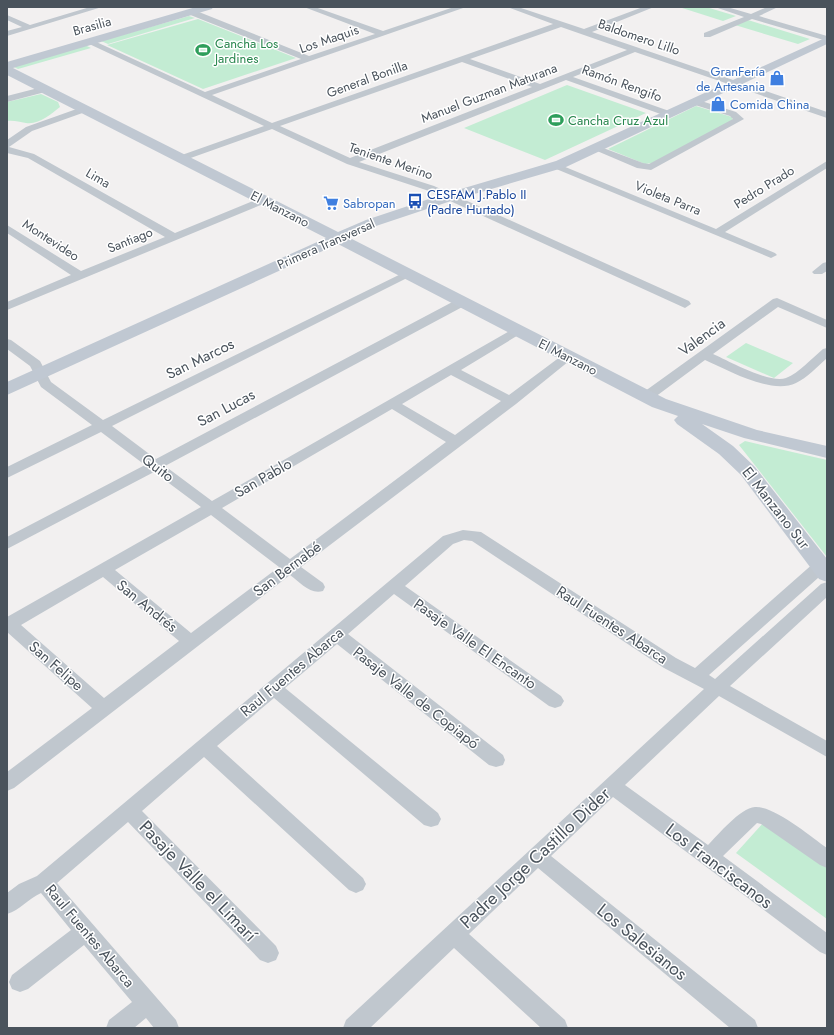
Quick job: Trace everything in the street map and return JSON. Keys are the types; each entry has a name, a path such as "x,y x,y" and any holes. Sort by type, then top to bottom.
{"street":[{"path":"75,7 84,11"},
{"path":"7,34 98,7"},
{"name":"Brasilia","path":"7,66 208,7"},
{"path":"308,7 382,34"},
{"path":"316,10 326,7"},
{"name":"Los Maquis","path":"204,95 462,7"},
{"name":"Baldomero Lillo","path":"511,7 827,115"},
{"path":"584,32 650,7"},
{"path":"719,7 827,40"},
{"path":"707,35 774,7"},
{"path":"191,12 309,59"},
{"path":"7,17 28,27"},
{"name":"General Bonilla","path":"182,158 561,24"},
{"name":"Primera Transversal","path":"7,389 371,223 449,196 554,166 827,40"},
{"name":"Teniente Merino","path":"89,42 350,162 416,183 449,196 685,304"},
{"name":"Manuel Guzman Maturana","path":"350,162 636,49"},
{"path":"462,58 541,87"},
{"name":"El Manzano","path":"7,70 182,158 652,400 720,445"},
{"name":"Ramón Rengifo","path":"566,77 669,114"},
{"path":"7,99 46,89"},
{"path":"595,148 641,166 651,167 739,119 733,114 695,102"},
{"path":"7,144 16,136 29,129 85,109"},
{"name":"Lima","path":"7,150 31,156 174,237"},
{"name":"Pedro Prado","path":"717,233 827,164"},
{"name":"Violeta Parra","path":"554,166 771,255"},
{"name":"Santiago","path":"7,306 264,200"},
{"name":"Montevideo","path":"7,228 80,276"},
{"name":"San Marcos","path":"7,472 407,274"},
{"name":"San Lucas","path":"7,544 462,302"},
{"name":"Valencia","path":"652,400 705,355 777,302 827,324"},
{"name":"San Pablo","path":"8,624 518,332"},
{"name":"Quito","path":"7,343 35,364 46,384 317,587"},
{"path":"705,355 764,379 778,382 790,381 827,352"},
{"name":"San Bernabé","path":"7,783 568,357"},
{"path":"451,370 511,401"},
{"name":"El Manzano","path":"652,400 737,430 827,452"},
{"path":"393,404 456,442"},
{"path":"720,445 725,438 737,430"},
{"name":"El Manzano Sur","path":"720,445 748,471 763,488 824,570"},
{"name":"Raul Fuentes Abarca","path":"168,1028 44,882 452,537 463,535 476,536 665,659 716,688 747,703 827,750"},
{"name":"San Andrés","path":"103,570 191,642"},
{"path":"696,677 824,570"},
{"name":"Pasaje Valle El Encanto","path":"394,586 555,702"},
{"name":"Padre Jorge Castillo Dider","path":"359,1026 454,934 716,688 827,588"},
{"name":"San Felipe","path":"8,624 104,708"},
{"name":"Pasaje Valle de Copiapó","path":"337,635 496,760"},
{"path":"274,688 431,819"},
{"path":"204,746 356,884"},
{"name":"Los Franciscanos","path":"612,786 827,945"},
{"name":"Pasaje Valle el Limarí","path":"129,810 268,953"},
{"path":"709,857 746,820 755,815 766,817 827,859"},
{"name":"Los Salesianos","path":"537,856 747,1028"},
{"path":"7,905 26,890 44,882"},
{"path":"20,982 86,931"},
{"path":"454,934 557,1028"},
{"path":"117,1028 147,1003"}],"green space":[{"path":"679,7 706,7 736,16 723,21"},
{"path":"189,16 195,18 108,44 101,41"},
{"name":"Cancha Los Jardines","path":"198,19 296,58 203,89 107,45"},
{"path":"748,20 810,39 798,44 735,25"},
{"path":"85,45 91,48 18,69 12,66"},
{"name":"Cancha Cruz Azul","path":"567,85 646,113 545,160 464,128"},
{"path":"41,94 58,102 60,107 40,121 26,123 7,121 7,102"},
{"path":"696,106 732,117 733,121 652,163 645,164 608,149"},
{"path":"746,343 793,363 774,378 726,357"},
{"path":"745,441 827,460 827,557 739,445"},
{"path":"764,822 827,866 827,919 736,853"}],"place":[{"name":"Cancha Los Jardines","path":"203,50"},
{"name":"GranFería de Artesania","path":"777,78"},
{"name":"Comida China","path":"718,104"},
{"name":"Cancha Cruz Azul","path":"556,120"},
{"name":"CESFAM J.Pablo II (Padre Hurtado)","path":"415,201"},
{"name":"Sabropan","path":"331,203"}]}
